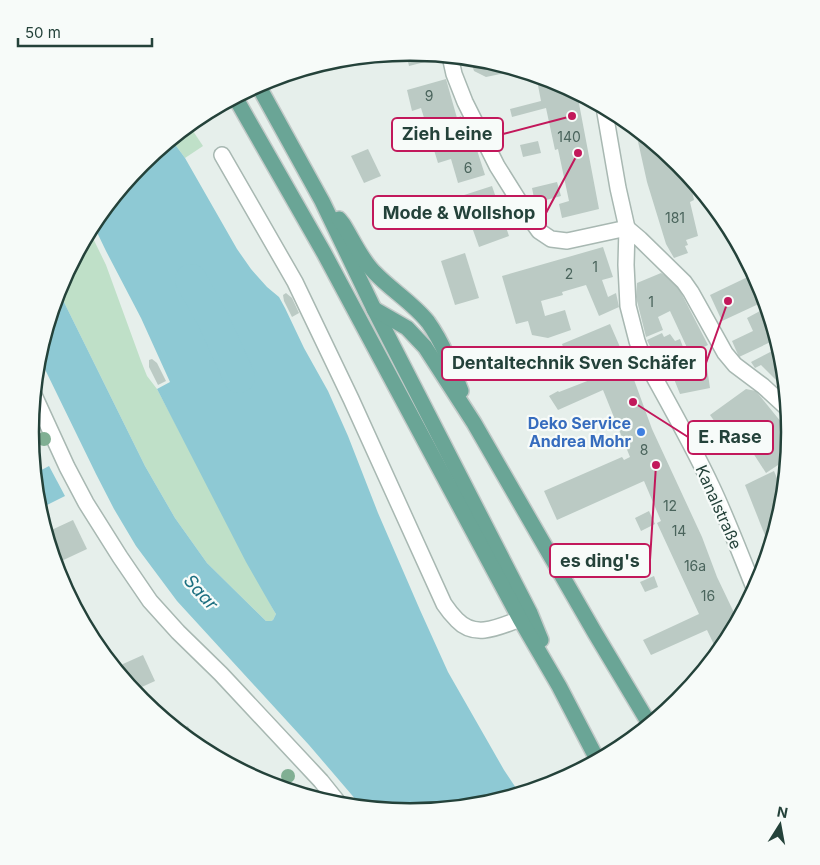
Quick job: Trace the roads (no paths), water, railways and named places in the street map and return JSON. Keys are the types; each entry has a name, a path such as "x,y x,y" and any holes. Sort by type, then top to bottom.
{"main road":[{"path":"262,93 322,201 374,309 530,613 559,686"},
{"path":"238,104 324,253 595,755"},
{"path":"322,201 343,224 374,272 428,322 446,351 474,423"},
{"path":"324,253 362,303 407,328 425,347 474,423 646,719"}],"street":[{"path":"452,63 465,102 497,166 529,218 539,230 551,239 567,241 627,228 684,282 725,353 734,365 763,386 779,401"},
{"name":"Kanalstraße","path":"606,117 627,228 626,283 628,306 637,341 642,355 712,487 751,580"},
{"path":"222,155 295,282 351,399 444,604 458,622 474,630 492,629 520,619"},
{"path":"40,408 86,503 150,601 308,767 331,795"}],"water":[{"name":"Saar","path":"175,145 185,158 237,249 251,269 279,297 285,308 304,348 328,391 378,513 448,672 516,788 482,797 434,803 410,804 356,800 309,745 177,601 136,546 114,509 45,369 51,336 63,300 145,466 175,518 207,563 266,621 273,620 276,614 246,562 157,389 170,382 141,318 97,232 101,226 115,206 147,170"},
{"path":"49,466 65,496 46,505 42,481 41,470"}],"waterway":[{"path":"191,280 213,319 239,377"}],"place":[{"name":"Zieh Leine","path":"572,116"},
{"name":"Mode & Wollshop","path":"578,153"},
{"name":"Dentaltechnik Sven Schäfer","path":"728,301"},
{"name":"E. Rase","path":"633,402"},
{"name":"Deko Service Andrea Mohr","path":"641,432"},
{"name":"es ding's","path":"656,465"}]}
